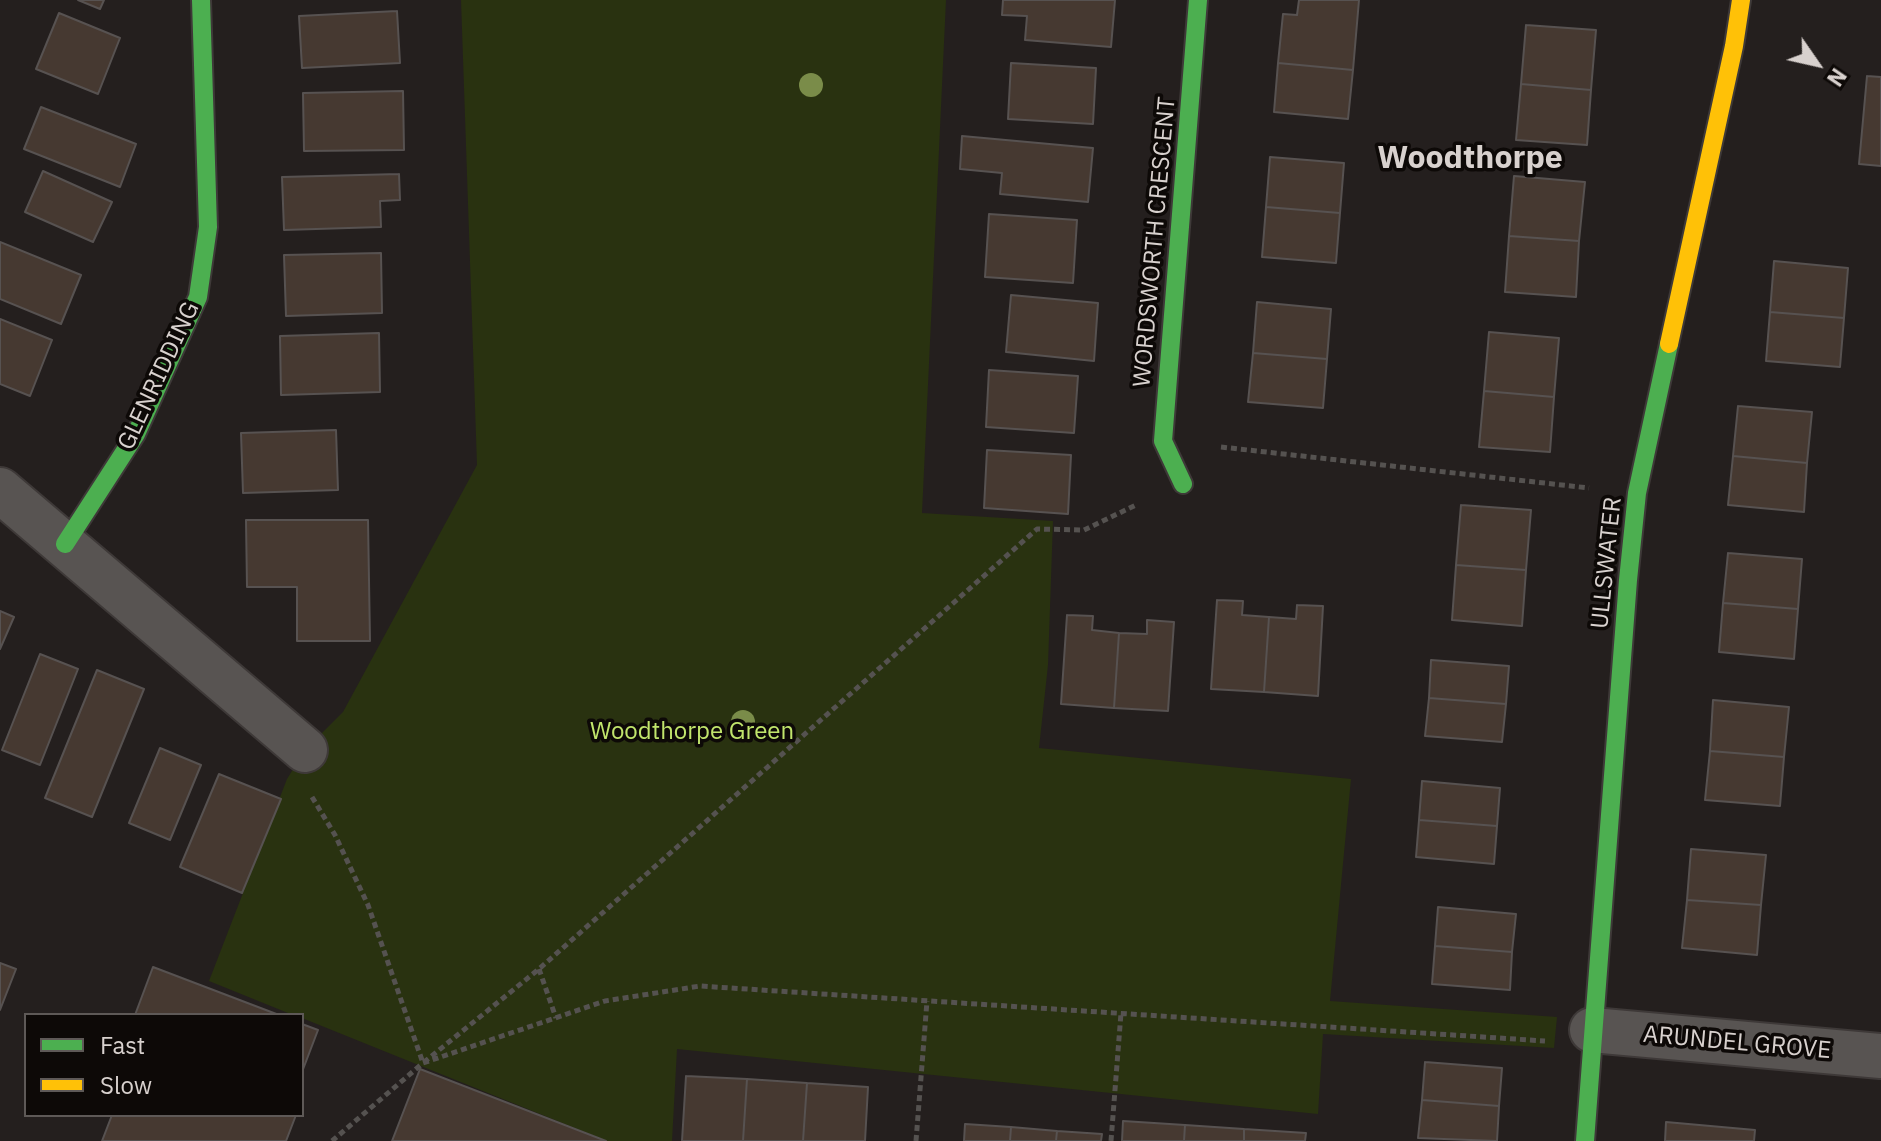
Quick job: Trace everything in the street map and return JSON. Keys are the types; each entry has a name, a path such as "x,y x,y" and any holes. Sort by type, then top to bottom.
{"street":[{"name":"GLENRIDDING","path":"65,544 136,434 198,297 208,227 201,0"},
{"name":"WORDSWORTH CRESCENT","path":"1183,484 1163,441 1198,0"},
{"name":"ULLSWATER","path":"1585,1141 1637,493 1734,46 1741,0"},
{"path":"0,490 305,750"},
{"name":"ARUNDEL GROVE","path":"1592,1030 1881,1056"}],"path":[{"path":"1163,441 1637,493"},
{"path":"332,1141 539,969 1037,529 1084,530 1183,484"},
{"path":"305,750 296,772 335,835 368,905 423,1063"},
{"path":"539,969 556,1018"},
{"path":"423,1063 605,1001 700,986 1558,1042 1592,1030"},
{"path":"916,1141 927,1001"},
{"path":"1111,1141 1121,1013"}],"green space":[{"name":"Woodthorpe Green","path":"461,0 946,0 922,513 1053,521 1048,665 1039,748 1351,779 1330,1001 1557,1017 1554,1048 1323,1034 1318,1114 677,1049 672,1141 607,1141 304,1019 304,1013 288,1013 209,981 287,779 305,750 343,712 477,465"}],"building":[{"path":"78,0 104,0 100,9"},
{"path":"1003,0 1115,0 1111,47 1025,40 1027,16 1002,15"},
{"path":"1299,0 1359,0 1353,70 1278,63 1283,14 1297,15"},
{"path":"397,11 400,63 302,68 299,16"},
{"path":"59,13 120,38 98,94 36,69"},
{"path":"1526,25 1596,30 1591,90 1521,84"},
{"path":"1011,63 1096,68 1093,124 1008,119"},
{"path":"1278,63 1353,70 1348,119 1274,112"},
{"path":"1867,76 1881,77 1881,166 1859,164"},
{"path":"1521,84 1591,90 1587,145 1516,140"},
{"path":"403,91 404,150 304,151 303,93"},
{"path":"41,107 136,144 120,187 24,149"},
{"path":"962,136 1093,148 1088,202 1000,194 1002,173 960,169"},
{"path":"1270,157 1344,163 1340,213 1266,207"},
{"path":"43,171 112,202 93,242 25,212"},
{"path":"399,174 400,200 380,201 381,227 284,230 282,177"},
{"path":"1514,176 1585,182 1579,241 1509,236"},
{"path":"1266,207 1340,213 1336,263 1262,257"},
{"path":"989,214 1077,220 1073,283 985,277"},
{"path":"1509,236 1579,241 1576,297 1505,292"},
{"path":"0,242 81,275 61,324 0,299"},
{"path":"381,253 382,313 286,316 284,255"},
{"path":"1774,261 1848,268 1844,318 1770,312"},
{"path":"1011,295 1098,303 1094,361 1006,352"},
{"path":"1257,302 1331,309 1327,359 1253,353"},
{"path":"1770,312 1844,318 1840,367 1766,361"},
{"path":"0,319 52,340 30,396 0,384"},
{"path":"1489,332 1559,338 1554,397 1484,391"},
{"path":"379,333 380,392 281,395 280,336"},
{"path":"1253,353 1327,359 1323,408 1248,402"},
{"path":"989,370 1078,376 1074,433 986,427"},
{"path":"1484,391 1554,397 1550,452 1479,447"},
{"path":"1738,406 1812,412 1807,463 1733,456"},
{"path":"336,430 338,490 243,493 241,433"},
{"path":"987,450 1071,455 1068,514 984,508"},
{"path":"1733,456 1807,463 1804,512 1728,505"},
{"path":"1461,505 1531,510 1526,570 1456,565"},
{"path":"246,520 368,520 370,641 297,641 297,587 247,587"},
{"path":"1728,553 1802,559 1798,609 1723,603"},
{"path":"1456,565 1526,570 1522,626 1452,620"},
{"path":"1217,600 1243,601 1242,615 1269,617 1264,692 1211,689"},
{"path":"1723,603 1798,609 1794,659 1719,652"},
{"path":"1297,605 1323,606 1318,696 1264,692 1269,617 1296,619"},
{"path":"0,611 14,617 0,649"},
{"path":"1067,615 1093,616 1092,630 1119,633 1114,708 1061,704"},
{"path":"1147,620 1174,622 1168,711 1114,708 1119,633 1147,634"},
{"path":"40,654 78,669 40,765 2,750"},
{"path":"1431,660 1509,666 1506,704 1429,698"},
{"path":"97,670 144,689 92,817 45,798"},
{"path":"1429,698 1506,704 1502,742 1425,736"},
{"path":"1713,700 1789,707 1784,757 1710,751"},
{"path":"160,748 201,765 170,840 129,823"},
{"path":"1710,751 1784,757 1780,806 1705,800"},
{"path":"219,774 281,799 242,893 180,867"},
{"path":"1422,781 1500,788 1497,826 1419,820"},
{"path":"1419,820 1497,826 1494,864 1416,857"},
{"path":"1691,849 1766,855 1761,905 1687,900"},
{"path":"1687,900 1761,905 1757,955 1682,948"},
{"path":"1438,907 1516,914 1512,952 1435,946"},
{"path":"1435,946 1512,952 1510,990 1432,984"},
{"path":"0,963 16,969 0,1010"},
{"path":"153,967 274,1013 136,1013"},
{"path":"304,1025 318,1030 304,1067"},
{"path":"1425,1062 1502,1068 1499,1106 1422,1100"},
{"path":"420,1069 606,1141 392,1141"},
{"path":"686,1076 747,1079 743,1141 682,1141"},
{"path":"747,1079 807,1083 803,1141 743,1141"},
{"path":"807,1083 868,1087 865,1141 803,1141"},
{"path":"1422,1100 1499,1106 1497,1141 1418,1138"},
{"path":"111,1117 295,1117 286,1141 102,1141"},
{"path":"1123,1121 1185,1125 1184,1141 1122,1141"},
{"path":"1666,1122 1755,1130 1754,1141 1665,1141"},
{"path":"965,1124 1011,1127 1010,1141 964,1141"},
{"path":"1185,1125 1244,1129 1244,1141 1184,1141"},
{"path":"1011,1127 1057,1131 1056,1141 1010,1141"},
{"path":"1244,1129 1306,1133 1305,1141 1244,1141"},
{"path":"1057,1131 1102,1134 1101,1141 1056,1141"}],"traffic: fast":[{"path":"65,544 136,434 198,297 208,227 201,0"},
{"path":"1183,484 1163,441 1198,0"},
{"path":"1585,1141 1637,493 1669,344"}],"traffic: slow":[{"path":"1669,344 1734,46 1741,0"}],"district":[{"name":"Woodthorpe","path":"1470,159"}]}
